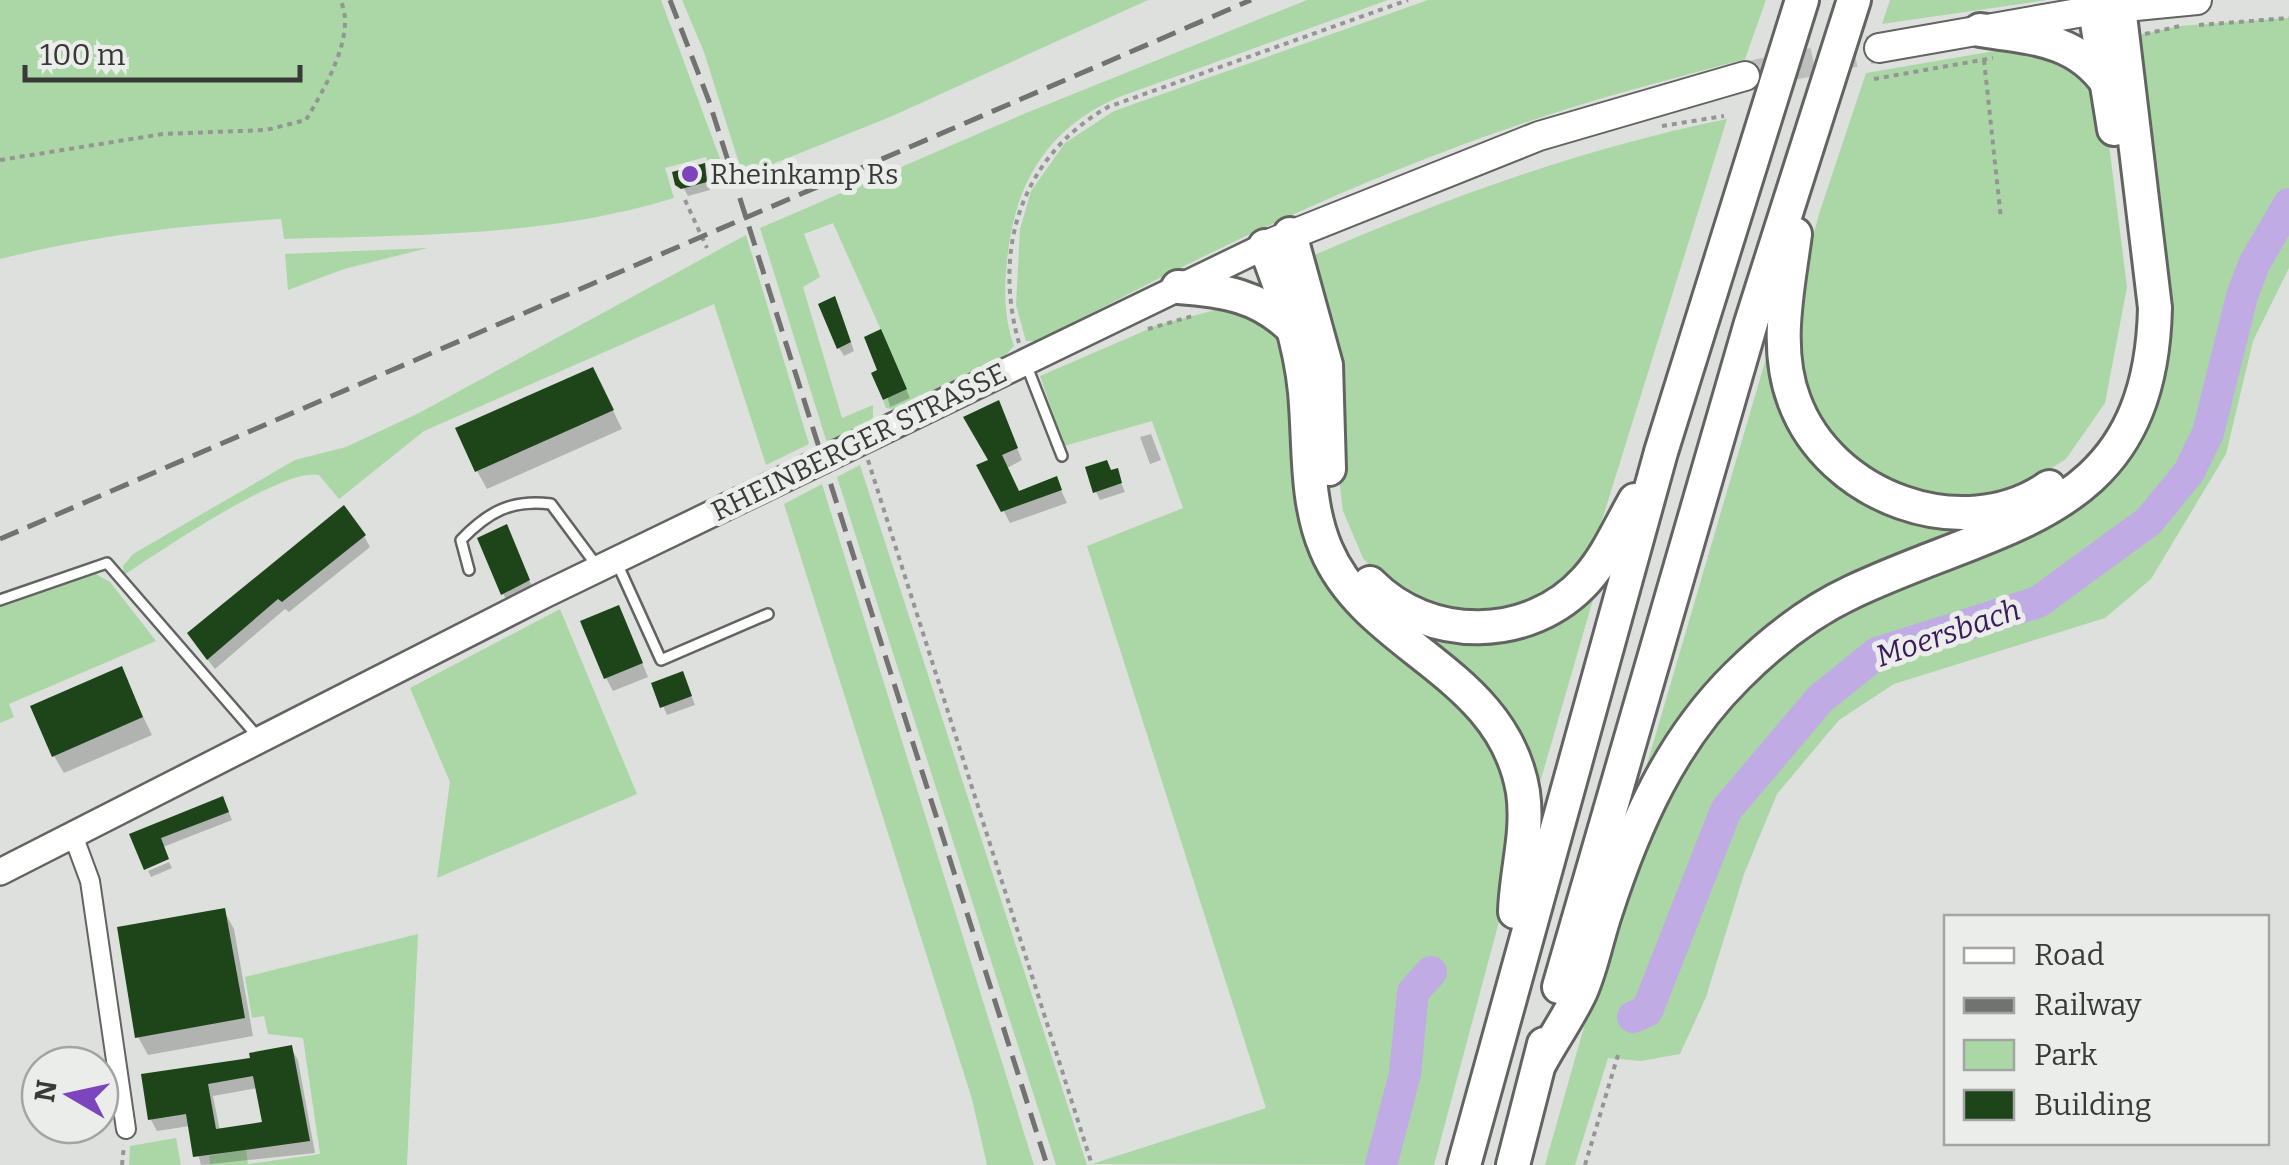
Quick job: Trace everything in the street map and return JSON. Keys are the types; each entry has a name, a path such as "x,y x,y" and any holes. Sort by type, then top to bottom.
{"highway":[{"path":"1464,1165 1661,452 1802,0"},
{"path":"1514,1165 1653,658 1809,135 1854,0"},
{"path":"1809,135 1782,342 1794,403 1811,434 1853,478 1911,506 1976,512 2043,492 2070,473 2098,443 2116,414 2130,374 2136,333 2135,292 2107,82 2110,12"},
{"path":"1540,1062 1582,990 1647,802 1692,730 1734,679 1766,648 1824,606 1896,572 1992,537 2067,499 2117,448 2146,386 2155,308 2110,12"},
{"path":"1980,30 2064,45 2085,57 2107,82"},
{"path":"1278,240 1326,365 1329,492 1335,522 1356,567 1394,603 1419,616 1465,628 1488,628 1540,615 1563,601 1596,568 1661,452"},
{"path":"1278,240 1305,394 1311,496 1327,553 1360,598 1485,709 1516,764 1525,820 1515,896 1514,977"},
{"path":"1178,287 1235,294 1277,312 1294,330"}],"main road":[{"path":"1879,48 2197,0"},
{"name":"RHEINBERGER STRASSE","path":"0,872 607,564 1278,240 1539,136 1746,76"}],"street":[{"path":"73,835 90,881 126,1130"}],"lane":[{"path":"1025,361 1062,456"},
{"path":"469,570 461,540 484,516 523,500 551,504 607,564 626,574 661,660 768,614"},
{"path":"0,600 107,563 260,739"}],"path":[{"path":"0,160 163,134 266,130 306,120 337,65 346,10 340,0"},
{"path":"1025,361 1010,304 1015,236 1028,187 1065,136 1108,107 1408,0"},
{"path":"2110,12 2179,26 2289,18"},
{"path":"1980,30 2001,219"},
{"path":"1653,127 1724,116"},
{"path":"685,200 707,248"},
{"path":"1135,334 1227,307 1235,294"},
{"path":"855,464 868,458 1092,1165"},
{"path":"1585,1165 1618,1054"}],"green space":[{"path":"0,0 661,0 725,172 712,176 706,157 665,168 674,198 626,211 529,227 431,235 284,239 281,219 139,232 0,259"},
{"path":"682,0 1148,0 890,117 743,176 704,52"},
{"path":"1307,0 1388,0 1119,97 1072,125 1039,162 1017,207 1005,283 1014,346 1002,359 899,410 886,408 883,400 907,388 833,223 804,234 820,277 803,287 842,418 873,405 873,420 827,443 760,228 1026,113"},
{"path":"1428,0 1766,0 1745,59 1565,110 1410,165 1222,248 1038,341 1026,341 1016,305 1020,229 1031,191 1065,143 1114,111"},
{"path":"1890,0 2047,0 1882,24"},
{"path":"2289,18 2289,268 2253,341 2226,454 2151,579 2105,618 1894,684 1839,720 1777,794 1744,874 1706,997 1680,1054 1641,1061 1608,1058 1575,1165 1545,1165 1628,871 1677,774 1716,717 1763,665 1829,616 1982,553 2152,402 2139,35 2179,26"},
{"path":"2024,46 2091,79 2105,113 2127,287 2105,403 2066,459 2016,490 1958,500 1902,491 1821,433 1797,371 1792,316 1819,214 1866,73"},
{"path":"1727,119 1598,533 1562,586 1518,613 1446,614 1381,579 1363,558 1343,511 1312,256 1516,177 1620,144"},
{"path":"746,235 809,444 766,465 714,304 424,431 339,499 319,475 278,484 221,513 124,575 123,566 133,554 295,460 346,447 419,413"},
{"path":"428,248 344,269 288,290 285,254"},
{"path":"1227,307 1275,330 1289,360 1315,558 1465,707 1497,753 1514,821 1501,914 1434,1165 1092,1164 1266,1108 1087,546 1183,508 1152,421 1064,446 1040,376 1158,325"},
{"path":"1772,338 1821,465 2005,514 1832,589 1640,788"},
{"path":"860,465 1087,1165 1056,1165 837,477"},
{"path":"822,484 1034,1165 987,1165 972,1099 784,504"},
{"path":"94,573 110,582 156,641 9,704 14,717 0,723 0,605"},
{"path":"1599,579 1532,810 1515,751 1358,582 1462,636"},
{"path":"560,609 637,794 437,878 450,782 410,688"},
{"path":"418,934 407,1165 204,1165 210,1164 209,1156 246,1149 248,1164 320,1154 303,1038 268,1034 264,1016 252,1018 245,977"},
{"path":"176,1138 181,1165 129,1165 130,1146"}],"building":[{"name":"Rheinkamp Rs","path":"705,163 707,182 681,189 675,185 672,172"},
{"path":"835,296 851,342 837,349 818,304"},
{"path":"881,329 907,389 883,400 871,373 877,370 864,337"},
{"path":"593,367 614,410 475,472 455,428"},
{"path":"999,400 1018,448 1002,455 1019,491 1057,476 1062,490 1001,512 976,465 988,460 963,417"},
{"path":"1107,460 1111,470 1118,468 1122,483 1093,493 1085,467"},
{"path":"344,505 366,535 282,602 278,599 207,660 187,633"},
{"path":"507,524 530,580 501,595 477,538"},
{"path":"619,605 643,663 604,679 580,621"},
{"path":"122,666 143,717 52,757 30,706"},
{"path":"683,671 692,696 660,708 651,683"},
{"path":"223,796 229,812 161,838 169,859 144,870 129,834"},
{"path":"225,908 245,1018 135,1038 117,927"},
{"path":"292,1045 310,1141 193,1157 186,1114 148,1120 141,1074 250,1058 249,1053","holes":["253,1076 262,1122 216,1129 208,1084"]}],"waterway":[{"name":"Moersbach","path":"1633,1017 1647,1011 1726,810 1820,699 1877,653 2038,602 2149,521 2189,472 2208,433 2242,296 2254,264 2289,204"},
{"name":"Moersbach","path":"1381,1165 1405,1074 1413,992 1431,972"}],"tunnel":[{"path":"1745,76 1879,48"}],"railway":[{"path":"670,0 709,101 1047,1165"},
{"path":"0,539 1251,0"}],"place":[{"name":"Rheinkamp Rs","path":"690,174"}]}
